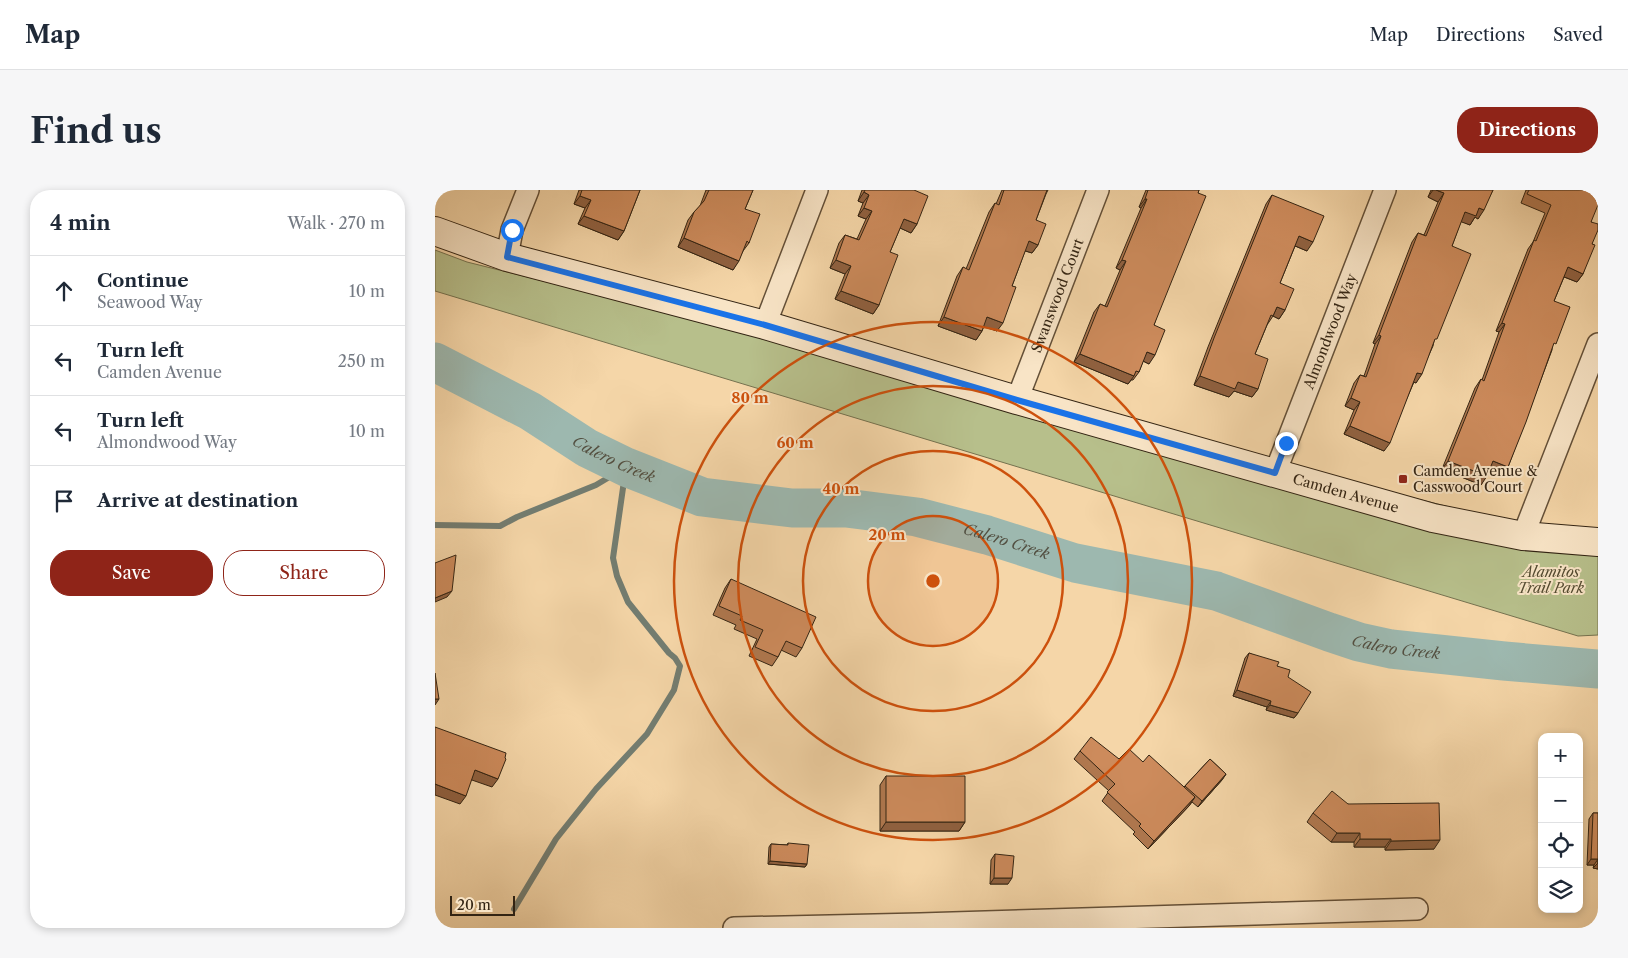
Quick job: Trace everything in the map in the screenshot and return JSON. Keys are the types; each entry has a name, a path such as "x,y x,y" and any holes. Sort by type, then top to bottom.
{"street":[{"path":"507,257 512,230 528,190"},
{"path":"765,325 817,190"},
{"name":"Swanswood Court","path":"1017,400 1098,190"},
{"name":"Almondwood Way","path":"1275,473 1385,190"},
{"name":"Camden Avenue","path":"435,231 507,257 765,325 1017,400 1433,518 1523,536 1598,542"},
{"path":"1523,536 1598,344"},
{"path":"734,928 921,926 1417,909"}],"green space":[{"name":"Alamitos Trail Park","path":"435,250 467,262 1598,544 1598,635 1578,636 435,291"}],"building":[{"path":"582,190 640,190 624,231 584,216 591,200 580,196"},
{"path":"709,190 753,190 745,209 760,214 749,243 747,241 739,261 684,238 694,212 704,201"},
{"path":"865,190 914,190 928,196 917,224 904,219 890,252 898,255 879,305 841,291 851,266 836,260 845,235 859,240 872,211 864,208 869,195 864,192"},
{"path":"1004,190 1047,190 1036,220 1046,224 1038,245 1029,241 1012,286 1016,287 1003,323 987,317 982,331 944,317 963,267 969,270 995,203 999,205"},
{"path":"1148,190 1199,190 1198,193 1206,196 1154,325 1165,330 1155,355 1147,352 1139,372 1136,371 1134,376 1080,354 1100,304 1107,307 1126,261 1122,260 1147,199 1145,199"},
{"path":"1436,190 1493,190 1484,210 1479,208 1476,216 1465,212 1452,246 1471,254 1422,374 1417,373 1390,443 1350,426 1360,402 1351,398 1360,375 1366,377 1381,336 1379,335 1418,233 1426,236 1444,193"},
{"path":"1529,190 1598,190 1598,205 1591,222 1598,224 1598,230 1592,244 1595,245 1583,274 1568,267 1554,301 1570,307 1556,344 1554,343 1508,467 1493,461 1487,476 1448,461 1481,379 1484,381 1505,324 1502,323 1534,240 1536,241 1551,205 1527,194"},
{"path":"1272,195 1324,216 1313,242 1299,236 1280,283 1294,289 1285,310 1277,307 1273,316 1271,315 1255,354 1268,359 1258,389 1238,382 1235,389 1200,376"},
{"path":"456,555 452,591 435,598 435,563"},
{"path":"731,579 816,617 802,648 786,641 778,657 755,647 763,630 740,620 742,616 719,606"},
{"path":"1249,653 1279,662 1277,666 1290,670 1288,677 1311,692 1298,713 1270,705 1271,701 1237,690"},
{"path":"435,673 439,699 435,699"},
{"path":"435,727 506,753 506,759 498,779 475,770 466,796 435,784"},
{"path":"1091,737 1119,759 1129,749 1143,762 1149,755 1195,797 1154,841 1139,826 1141,824 1107,792 1115,784 1080,751"},
{"path":"1210,759 1226,774 1202,801 1185,786"},
{"path":"886,776 965,776 965,822 886,822"},
{"path":"1332,791 1348,804 1439,803 1440,840 1391,841 1391,839 1360,839 1360,833 1337,833 1313,813"},
{"path":"1593,813 1598,813 1598,859 1591,859"},
{"path":"788,843 809,845 807,864 770,861 771,844 788,845"},
{"path":"995,854 1014,856 1012,878 994,878"}],"waterway":[{"name":"Calero Creek","path":"435,362 530,411 587,448 626,467 702,497 792,508 846,508 917,517 987,535 1075,563 1216,591 1359,642 1391,649 1598,669"},
{"path":"435,525 500,526 517,517 596,485 626,467"},
{"path":"514,909 556,839 596,789 647,734 674,690 680,666 628,602 617,576 613,558 626,467"}],"place":[{"name":"Camden Avenue & Casswood Court","path":"1403,479"}],"route":[{"path":"512,230 507,257 765,325 1017,400 1275,473 1286,443"}]}
